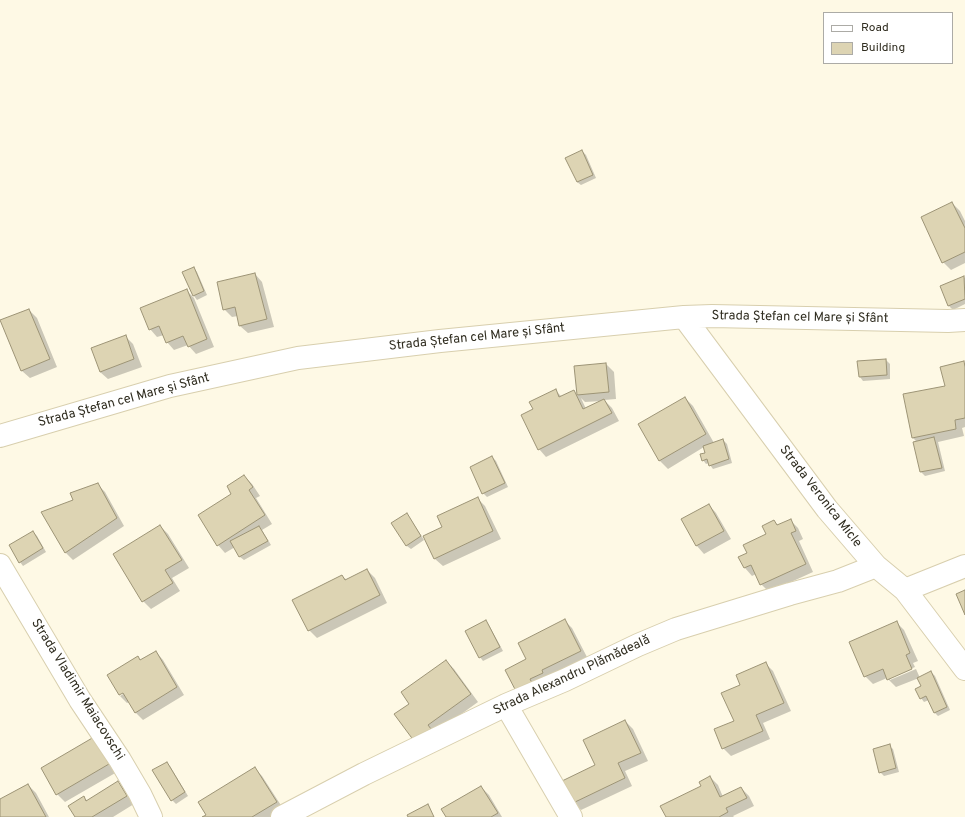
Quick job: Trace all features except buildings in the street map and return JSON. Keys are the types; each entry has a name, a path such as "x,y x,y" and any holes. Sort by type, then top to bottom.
{"street":[{"name":"Strada Ștefan cel Mare și Sfânt","path":"0,436 170,386 298,358 440,341 712,316 948,321 965,320"},
{"name":"Strada Veronica Micle","path":"684,318 826,509 876,566 905,590 965,668"},
{"name":"Strada Vladimir Maiacovschi","path":"0,565 80,700 120,760 140,794 151,817"},
{"name":"Strada Alexandru Plămădeală","path":"282,817 364,774 506,705 565,680 638,645 676,629 838,581 876,566"},
{"path":"905,590 965,566"},
{"path":"506,705 571,817"}]}
